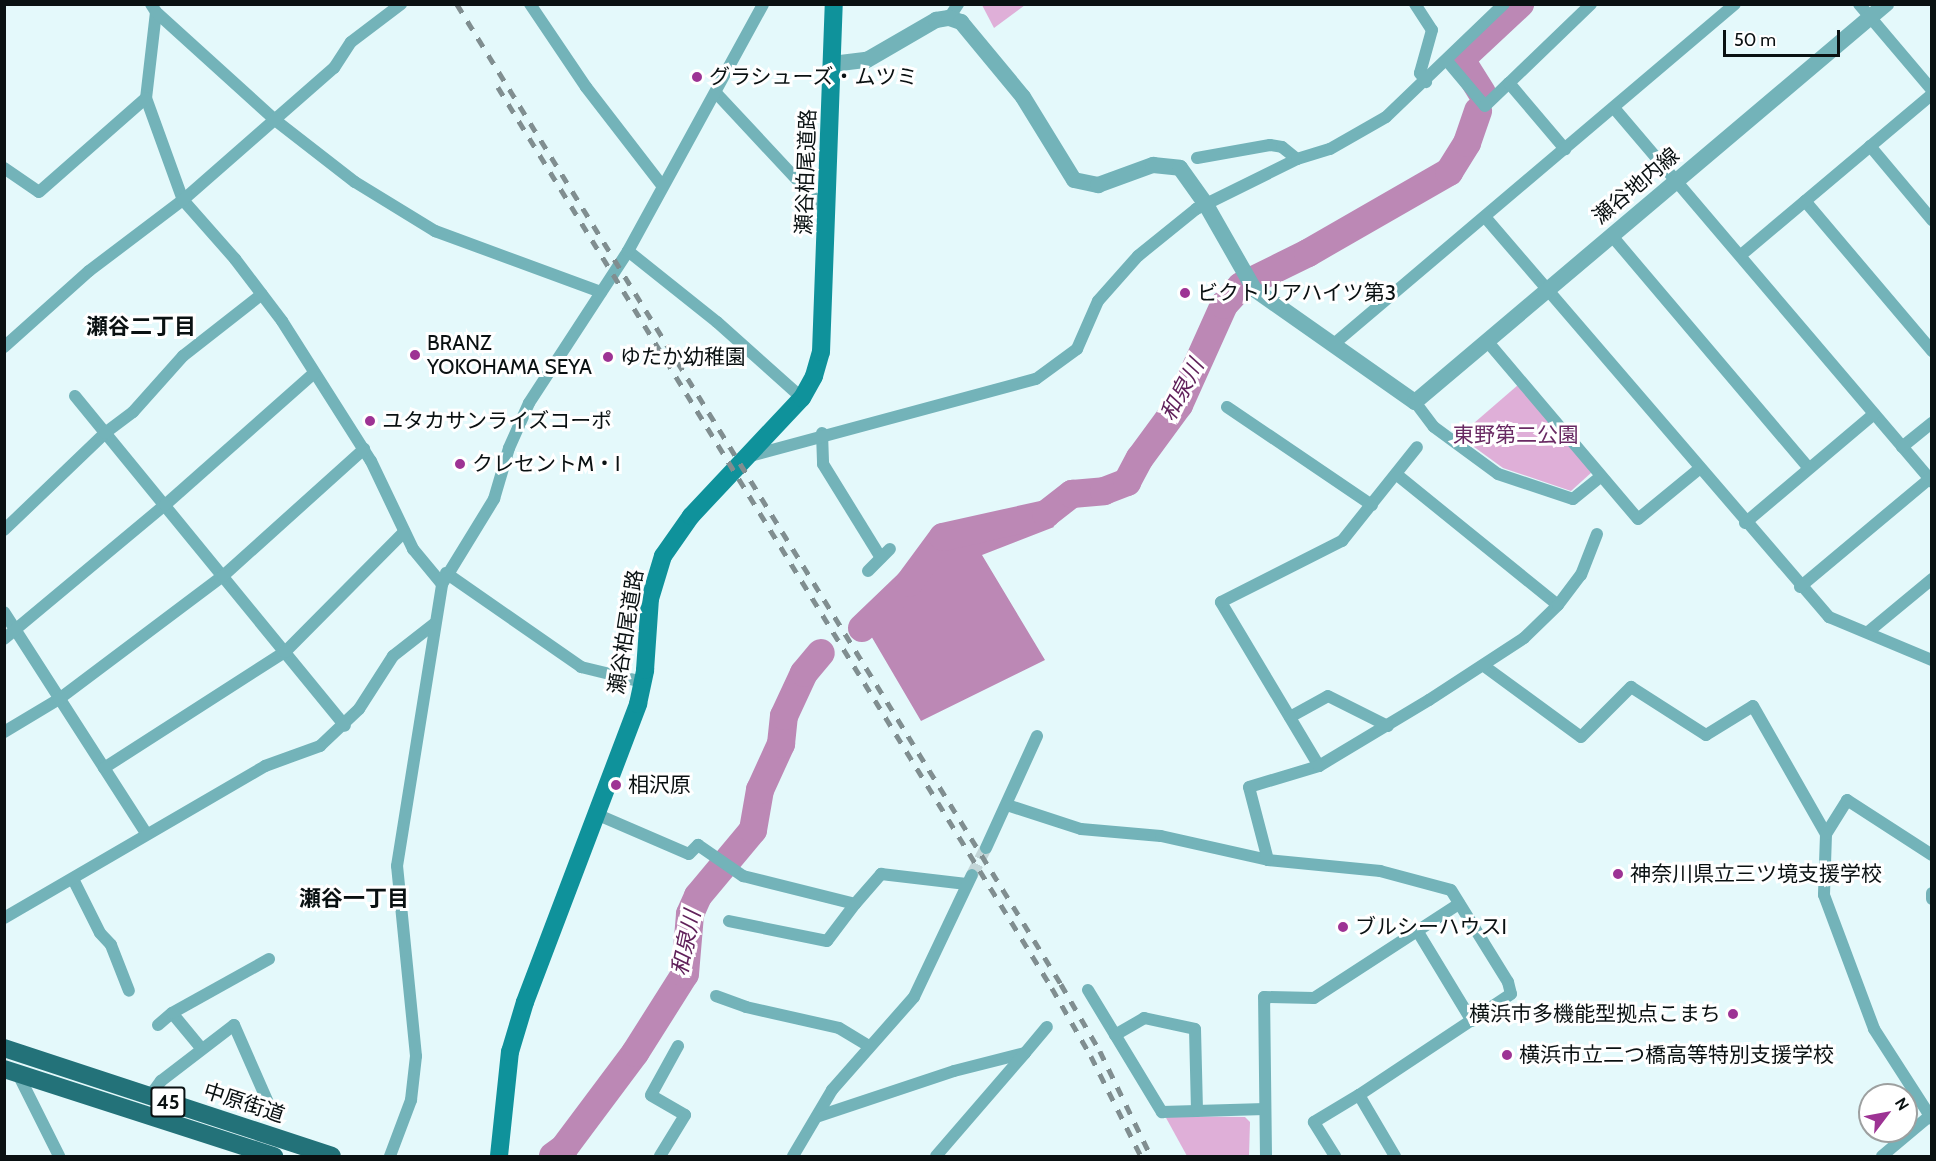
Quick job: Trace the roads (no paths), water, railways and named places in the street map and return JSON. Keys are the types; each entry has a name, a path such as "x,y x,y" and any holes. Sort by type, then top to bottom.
{"main road":[{"name":"瀬谷柏尾道路","path":"499,1156 510,1052 525,1002 643,682 650,599 663,556 691,516 750,456 802,398 809,388 820,352 834,4"},
{"name":"中原街道","path":"5,1046 332,1156"},
{"name":"中原街道","path":"11,1071 274,1156"}],"street":[{"path":"4,347 89,272 183,200 334,68 351,42 400,4"},
{"path":"530,4 586,87 661,184"},
{"path":"390,1156 411,1100 416,1056 397,866 434,624 444,579 494,499 509,448 529,403 628,251 661,184 717,94 763,4"},
{"path":"1415,4 1432,30 1420,73 1426,82"},
{"path":"750,456 822,433 886,422 1035,379 1077,349 1098,301 1138,256 1205,203 1297,159 1330,149 1386,117 1448,62 1504,4"},
{"path":"1448,62 1485,106 1591,4"},
{"path":"1335,343 1735,4"},
{"name":"瀬谷地内線","path":"1415,402 1677,181 1865,11 1886,4"},
{"path":"154,8 275,120 334,168 435,231 601,292"},
{"path":"154,8 146,98 183,200 262,294 364,449 404,532 444,579 580,667 643,682"},
{"path":"832,64 867,60 953,11 1005,72 1074,180 1098,185 1166,164 1180,168 1205,203 1251,284 1415,402 1434,427 1498,474 1572,499 1601,476"},
{"path":"1741,255 1932,92 1865,11"},
{"path":"1509,83 1565,149"},
{"path":"717,94 827,212"},
{"path":"4,168 39,192 146,98"},
{"path":"1614,108 1741,255 1930,481 1800,587"},
{"path":"1197,158 1270,145 1282,147 1297,159"},
{"path":"1870,146 1932,220"},
{"path":"1805,201 1932,351"},
{"path":"1485,217 1828,618 1869,632 1932,660"},
{"path":"1612,236 1809,468"},
{"path":"628,251 725,328 802,398"},
{"path":"4,530 105,433 133,412 183,356 262,294"},
{"path":"1487,341 1638,519 1699,469"},
{"path":"4,639 17,631 165,505 313,374"},
{"path":"75,396 345,726"},
{"path":"1227,407 1372,504"},
{"path":"1745,523 1874,414"},
{"path":"1902,447 1932,423"},
{"path":"822,433 823,464 885,554 868,571"},
{"path":"1319,766 1221,602 1342,541 1417,447"},
{"path":"4,732 59,699 223,576 364,449"},
{"path":"1396,474 1558,605"},
{"path":"104,768 285,652 404,532"},
{"path":"1268,860 1249,787 1319,766 1388,726 1524,638 1558,605 1581,575 1597,534"},
{"path":"1869,632 1932,579"},
{"path":"4,612 147,833"},
{"path":"4,918 265,766 320,746 345,726 393,656 434,624"},
{"path":"1484,666 1581,737 1631,687 1706,735 1753,706 1826,834"},
{"path":"1290,717 1328,696 1388,726"},
{"path":"986,848 1037,736"},
{"path":"1882,1156 1931,1117 1874,1029 1859,994 1824,895 1826,834 1847,800 1932,855"},
{"path":"1007,805 1081,829 1161,836 1268,860 1380,871 1451,890 1509,982 1511,994 1472,1022 1314,1122 1335,1156"},
{"path":"596,814 689,854 698,845 731,870 855,904"},
{"path":"729,921 827,941 881,874 969,879 914,997 832,1090 819,1116 793,1156"},
{"path":"73,879 100,933 111,945 129,991"},
{"path":"1932,893 1932,899"},
{"path":"1266,1156 1264,997 1314,998 1460,904"},
{"path":"1418,932 1472,1022"},
{"path":"158,1024 172,1013 269,959"},
{"path":"1088,990 1161,1112 1265,1109"},
{"path":"716,996 746,1008 839,1028 869,1046"},
{"path":"172,1013 201,1048"},
{"path":"1115,1035 1144,1018 1195,1029 1197,1111"},
{"path":"150,1096 161,1081 201,1048 234,1025 273,1114"},
{"path":"936,1156 1047,1027"},
{"path":"660,1156 685,1114 651,1095 678,1046"},
{"path":"819,1116 954,1071 1025,1053"},
{"path":"11,1071 59,1156"},
{"path":"1359,1095 1395,1156"}],"waterway":[{"name":"和泉川","path":"1482,93 1461,59 1520,4"},
{"name":"和泉川","path":"862,628 909,583 943,537 1046,514 1072,494 1104,491 1127,482 1140,458 1179,405 1224,305 1241,286 1308,253 1449,172 1467,143 1478,111"},
{"name":"和泉川","path":"553,1156 564,1148 635,1053 685,974 690,914 698,896 753,830 760,790 781,744 784,716 804,673 821,653"}],"tunnel":[{"path":"972,875 986,848"}],"railway":[{"path":"457,4 1061,984 1100,1051 1151,1156"},
{"path":"498,87 1052,988 1091,1056 1141,1156"}],"place":[{"name":"グラシューズ・ムツミ","path":"697,77"},
{"name":"ビクトリアハイツ第3","path":"1185,293"},
{"name":"BRANZ YOKOHAMA SEYA","path":"415,355"},
{"name":"ゆたか幼稚園","path":"608,357"},
{"name":"ユタカサンライズコーポ","path":"370,421"},
{"name":"クレセントM・I","path":"460,464"},
{"name":"相沢原","path":"616,785"},
{"name":"神奈川県立三ツ境支援学校","path":"1618,874"},
{"name":"ブルシーハウスI","path":"1343,927"},
{"name":"横浜市多機能型拠点こまち","path":"1733,1014"},
{"name":"横浜市立二つ橋高等特別支援学校","path":"1507,1055"}],"district":[{"name":"瀬谷二丁目","path":"141,327"},
{"name":"瀬谷一丁目","path":"354,899"}],"park label":[{"name":"東野第二公園","path":"1516,435"}]}
